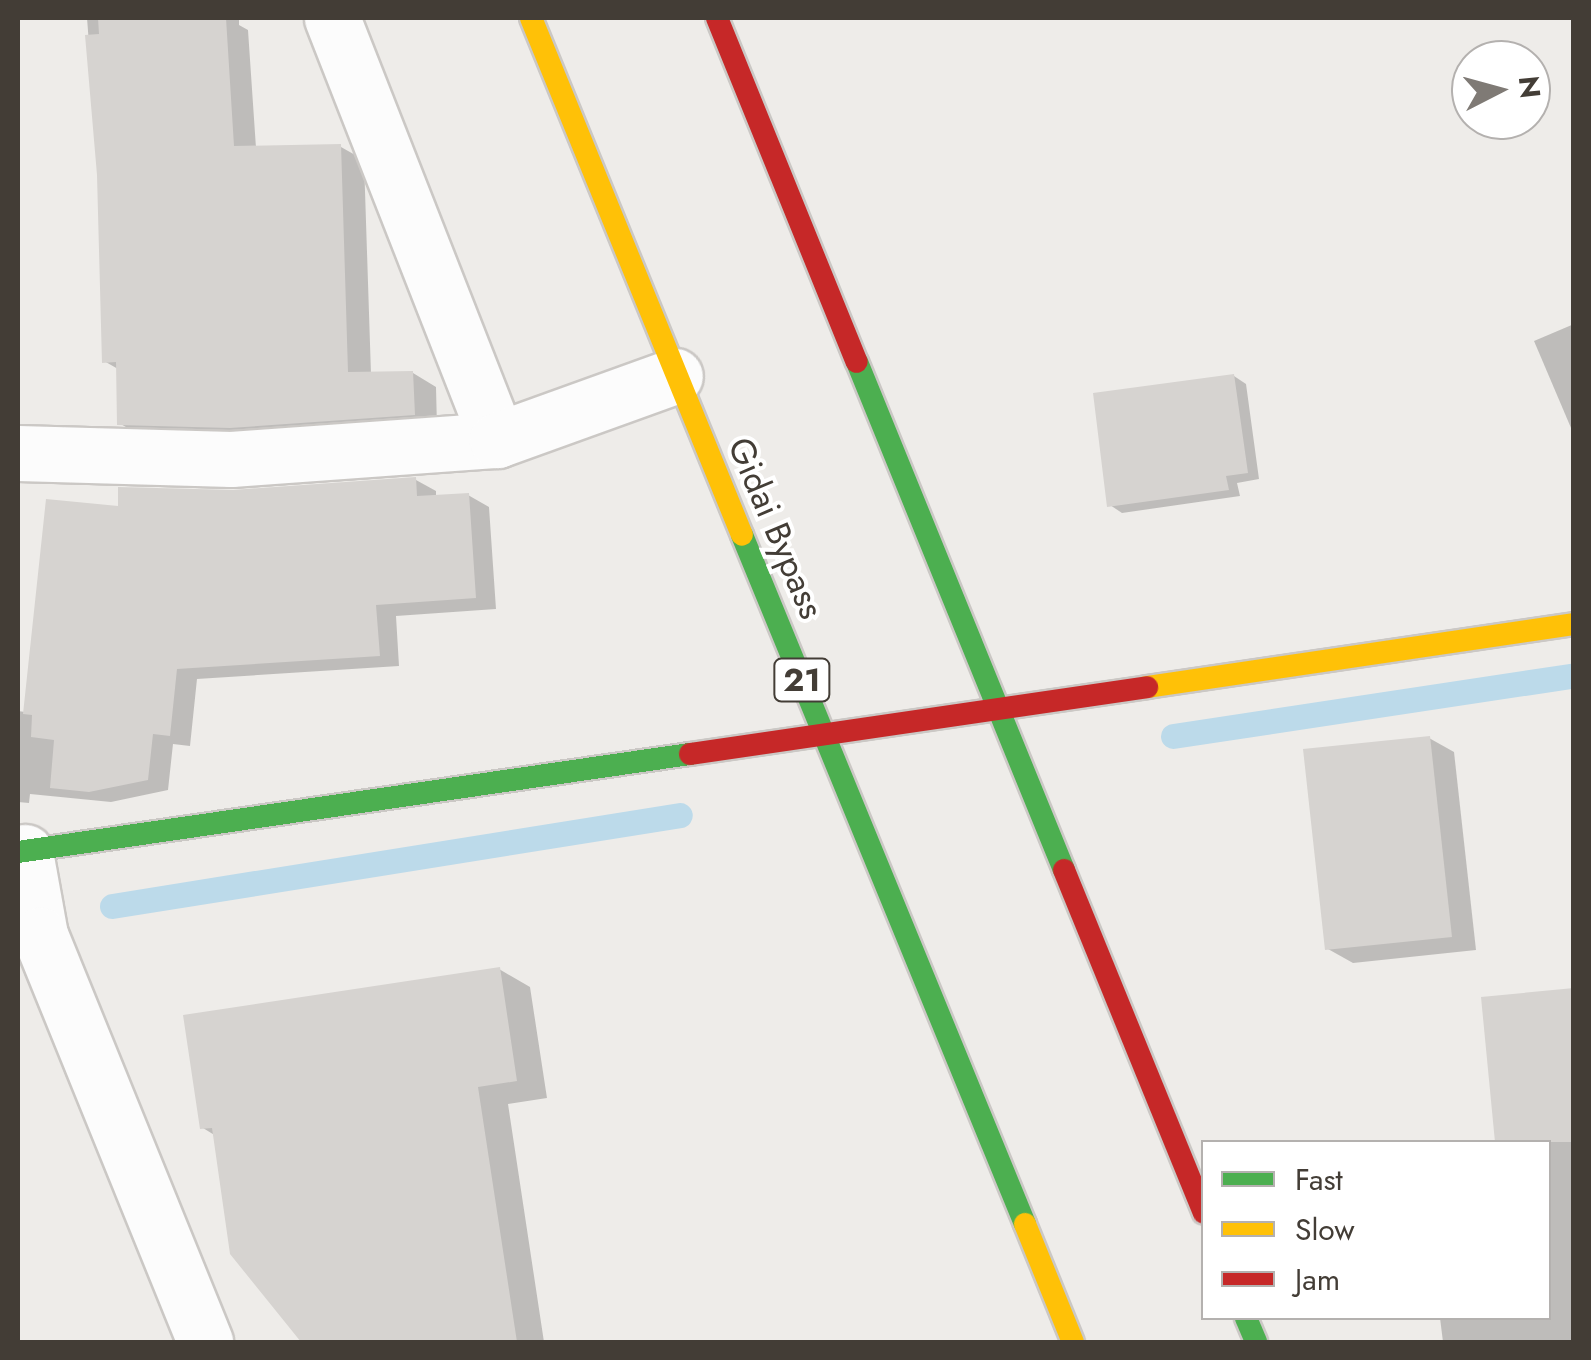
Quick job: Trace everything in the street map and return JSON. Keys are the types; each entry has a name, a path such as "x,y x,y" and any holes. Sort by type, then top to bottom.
{"main road":[{"name":"Gidai Bypass","path":"531,18 1073,1342"},
{"path":"717,18 1201,1206"},
{"path":"21,852 1574,624"}],"street":[{"path":"332,18 497,440"},
{"path":"18,453 231,459 497,440 675,376"},
{"path":"21,852 40,935 205,1342"}],"building":[{"path":"98,18 226,18 234,146 341,144 348,372 413,371 415,415 230,428 117,425 116,362 102,363 97,175 85,35 99,34"},
{"path":"1234,374 1248,473 1226,476 1229,490 1107,507 1093,393"},
{"path":"416,477 417,496 469,493 476,598 376,605 380,656 177,669 170,736 153,734 148,780 89,792 50,788 54,740 31,737 32,715 23,714 46,499 118,506 118,487 233,490"},
{"path":"1430,736 1452,937 1325,950 1303,749"},
{"path":"500,967 517,1081 478,1087 517,1342 301,1342 230,1254 212,1128 200,1129 183,1015"},
{"path":"1574,988 1574,1142 1495,1140 1481,997"}],"waterway":[{"path":"1173,736 1574,675"},
{"path":"112,906 680,815"}],"traffic: fast":[{"path":"857,362 1064,870"},
{"path":"742,535 1025,1224"},
{"path":"18,852 690,754"},
{"path":"1247,1320 1256,1342"}],"traffic: slow":[{"path":"531,18 742,535"},
{"path":"1147,687 1574,624"},
{"path":"1025,1224 1073,1342"}],"traffic: jam":[{"path":"717,18 857,362"},
{"path":"690,754 1147,687"},
{"path":"1064,870 1201,1206"}]}
